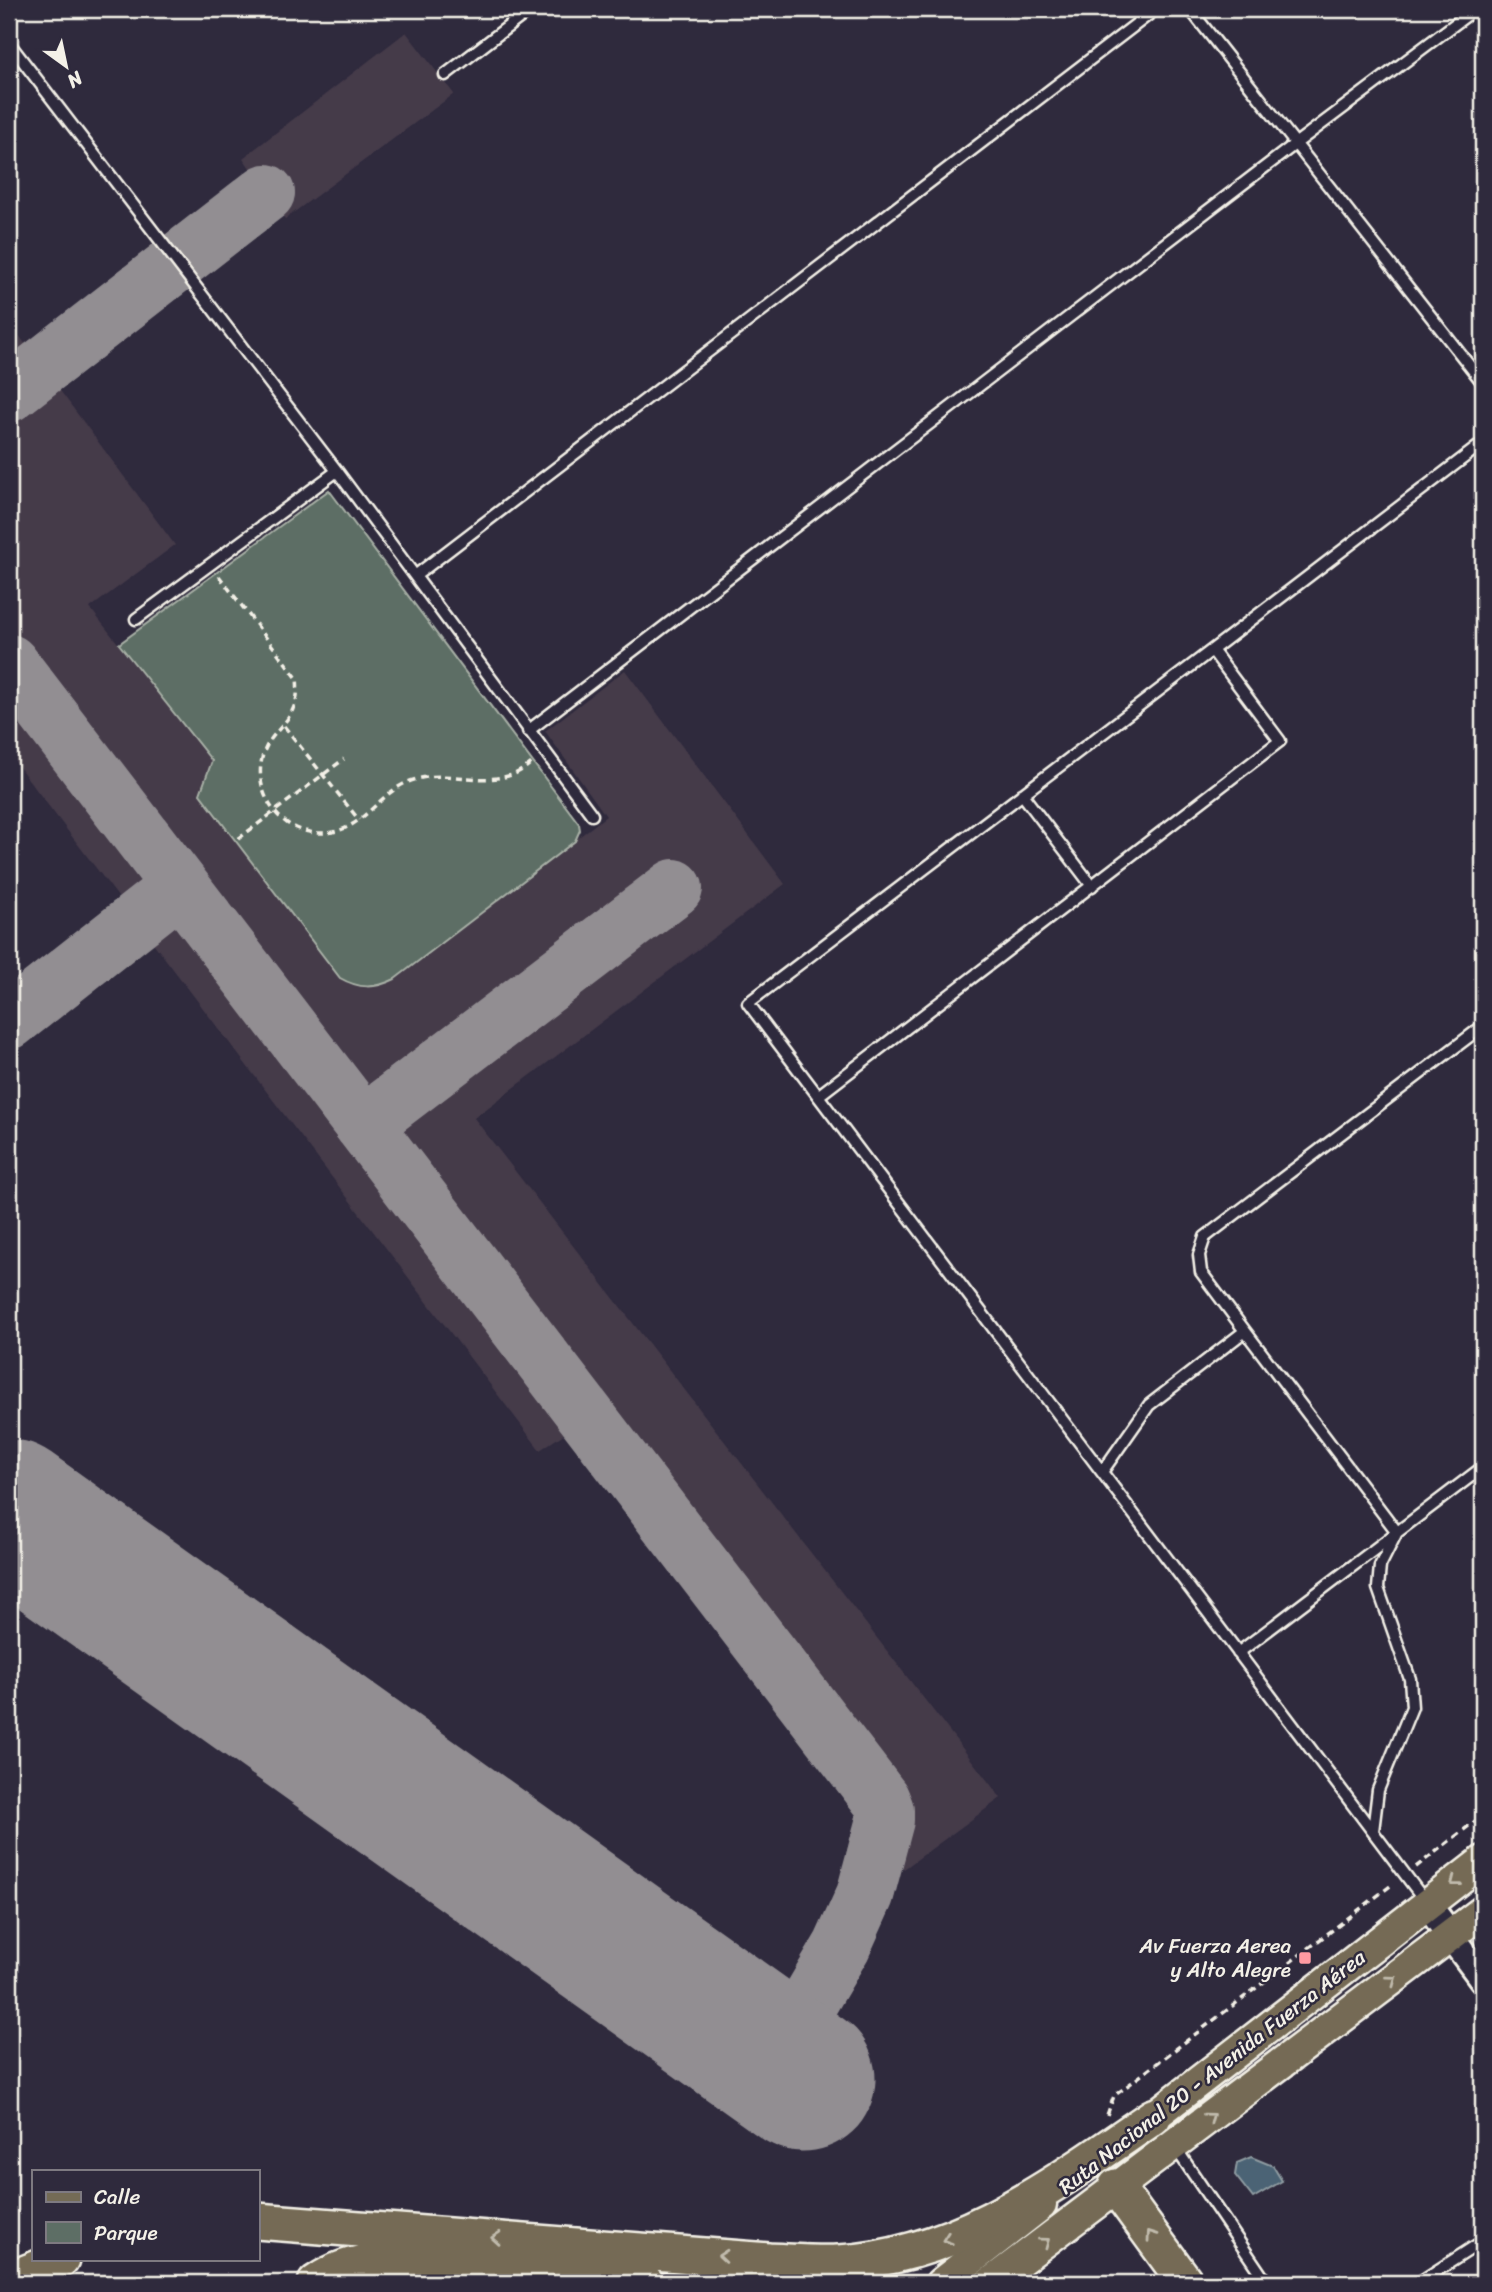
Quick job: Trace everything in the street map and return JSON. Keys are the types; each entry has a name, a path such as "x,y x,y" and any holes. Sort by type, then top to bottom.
{"highway":[{"path":"259,2221 769,2261 840,2263 921,2247 974,2228 1163,2131"},
{"path":"1116,2187 1186,2283"},
{"path":"9,2280 59,2260"},
{"path":"316,2283 333,2271 378,2261 522,2270 646,2283"}],"main road":[{"name":"Ruta Nacional 20 - Avenida Fuerza Aérea","path":"990,2283 1116,2187 1163,2131 1427,1904 1483,1861"},
{"path":"1427,1904 1483,1979"},
{"name":"Ruta Nacional 20 - Avenida Fuerza Aérea","path":"941,2283 1483,1911"}],"lane":[{"path":"445,75 531,9"},
{"path":"415,576 1156,9"},
{"path":"1190,9 1483,383"},
{"path":"528,731 1475,9"},
{"path":"9,43 337,471 592,815"},
{"path":"1427,1904 748,1003 1483,443"},
{"path":"136,619 337,471"},
{"path":"818,1096 1280,741 1212,650"},
{"path":"1023,794 1092,886"},
{"path":"1397,1532 1201,1272 1199,1255 1205,1237 1483,1026"},
{"path":"1102,1472 1149,1405 1245,1331"},
{"path":"1238,1653 1483,1467"},
{"path":"1373,1831 1378,1790 1412,1707 1410,1679 1378,1588 1381,1566 1397,1532"},
{"path":"1163,2131 1267,2283"},
{"path":"1418,2283 1483,2241"}],"path":[{"path":"210,565 298,678 294,708 284,725 270,740 262,757 260,777 264,796 274,812 289,825 306,832 324,834 343,830 403,784 438,775 495,778 510,776 545,752"},
{"path":"284,725 359,820"},
{"path":"239,839 344,759"},
{"path":"1105,2119 1114,2096 1483,1815"}],"shaded area":[{"path":"406,32 454,94 285,219 243,158"},
{"path":"9,322 175,545 90,608 212,762 200,795 340,978 353,985 395,979 606,816 545,731 625,670 785,884 474,1118 1001,1798 904,1869 567,1432 540,1450 9,754"}],"green space":[{"path":"329,490 579,824 580,830 575,841 395,979 374,986 360,986 340,978 200,794 212,761 119,644"}],"water":[{"path":"1251,2157 1273,2166 1282,2181 1253,2198 1235,2175 1237,2163"}],"taxiway":[{"path":"9,393 266,193"},
{"path":"9,663 881,1800 885,1820 865,1895 842,1946 775,2060"},
{"path":"9,1021 180,886"},
{"path":"363,1125 674,888"}],"runway":[{"path":"9,1512 803,2079"}],"place":[{"name":"Av Fuerza Aerea y Alto Alegre","path":"1305,1958"}]}
